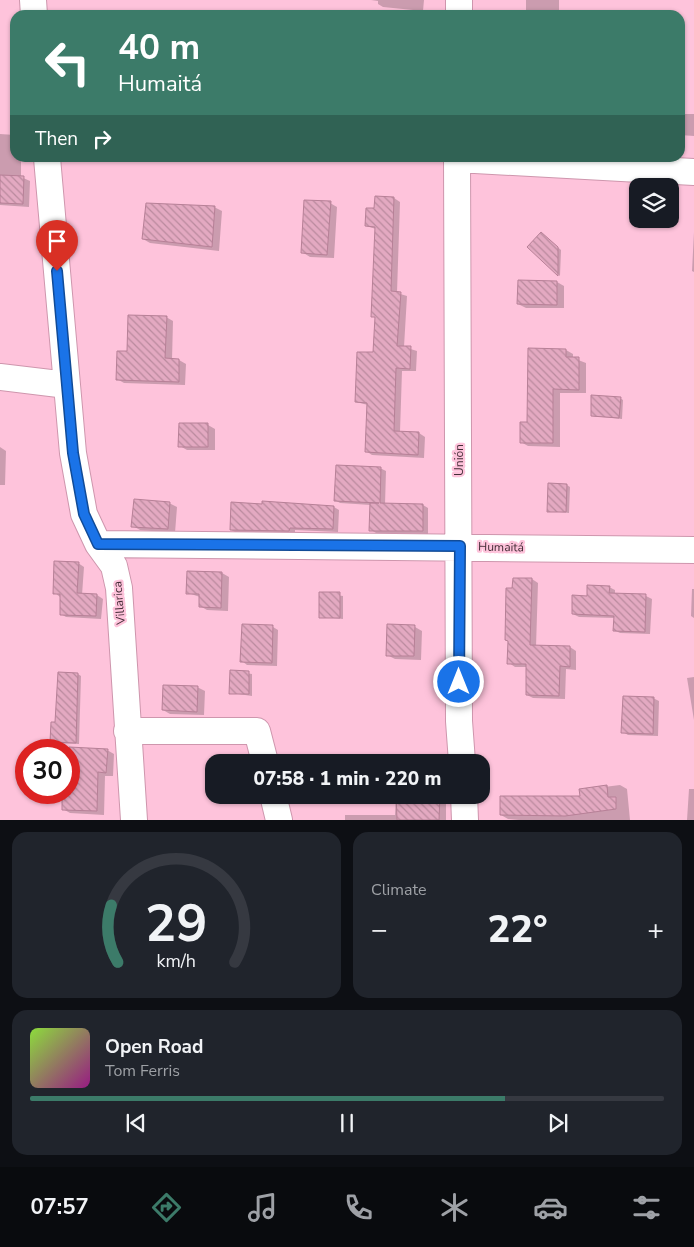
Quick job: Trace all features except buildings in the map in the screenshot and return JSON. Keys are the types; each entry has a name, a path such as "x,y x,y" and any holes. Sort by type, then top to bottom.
{"street":[{"name":"Villarica","path":"47,162 73,453 84,514 98,544 114,566 119,588 134,820"},
{"name":"Unión","path":"457,162 460,546 459,721 461,754"},
{"path":"525,162 694,172"},
{"path":"0,377 67,385"},
{"name":"Humaitá","path":"98,544 460,546 694,550"},
{"path":"127,731 257,732 263,754"},
{"path":"275,804 279,820"},
{"path":"464,804 465,820"}],"route":[{"path":"57,271 73,453 84,514 98,544 460,546 459,682"}]}
